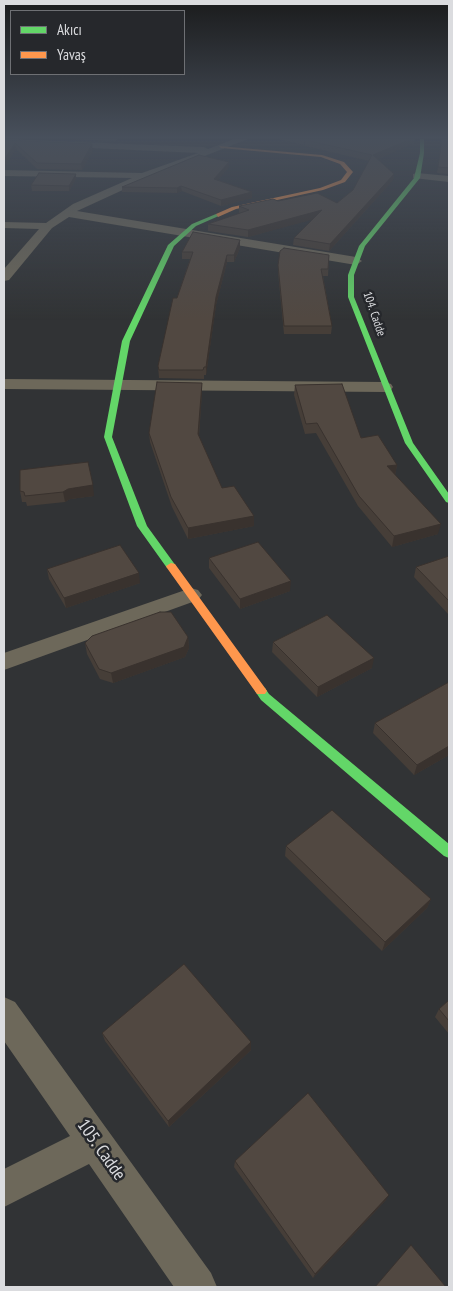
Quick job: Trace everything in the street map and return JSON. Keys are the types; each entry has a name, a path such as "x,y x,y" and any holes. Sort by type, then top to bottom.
{"street":[{"path":"4,277 48,226 77,206 92,199"},
{"path":"274,199 234,208 194,225 171,245 126,341 108,437 142,526 265,698 449,852"},
{"name":"104. Cadde","path":"399,199 362,246 351,275 351,297 385,387 409,443 449,500"},
{"path":"67,213 356,261"},
{"path":"4,225 48,226"},
{"path":"4,384 385,387"},
{"path":"4,662 191,595"},
{"name":"105. Cadde","path":"4,1013 198,1287"},
{"path":"4,1189 95,1142"}],"building":[{"path":"272,199 278,201 329,199 337,203 342,199 371,199 330,244 294,238 322,210 248,230 208,224 249,210 239,206"},
{"path":"193,232 240,240 234,255 227,255 216,297 206,367 203,370 159,370 158,366 173,298 177,298 193,252 182,252"},
{"path":"284,248 329,255 328,269 321,269 332,326 284,326 278,265 280,251"},
{"path":"157,382 202,383 198,434 222,488 234,486 254,516 188,528 171,497 149,433"},
{"path":"342,384 361,438 378,435 397,465 387,466 441,524 394,536 359,496 317,423 306,424 295,385"},
{"path":"88,462 93,485 68,489 63,492 25,496 24,492 20,491 20,470"},
{"path":"258,542 291,581 240,599 209,558"},
{"path":"120,545 139,573 64,598 47,569"},
{"path":"449,556 449,601 416,567"},
{"path":"160,612 171,612 188,637 184,647 111,673 99,669 85,643 92,636"},
{"path":"327,615 374,658 318,687 273,642"},
{"path":"449,682 449,746 417,765 375,723"},
{"path":"332,810 431,899 385,942 286,846"},
{"path":"184,964 251,1042 168,1121 102,1033"},
{"path":"449,1000 449,1021 439,1009"},
{"path":"308,1093 389,1195 315,1274 235,1161"},
{"path":"411,1245 446,1287 375,1287"}],"traffic: fast":[{"path":"400,199 362,246 351,275 351,297 409,443 449,500"},
{"path":"171,566 142,526 108,437 126,341 171,245 194,225 218,215"},
{"path":"261,691 265,697 449,852"}],"traffic: slow":[{"path":"218,215 234,208 274,199"},
{"path":"171,566 261,691"}]}
